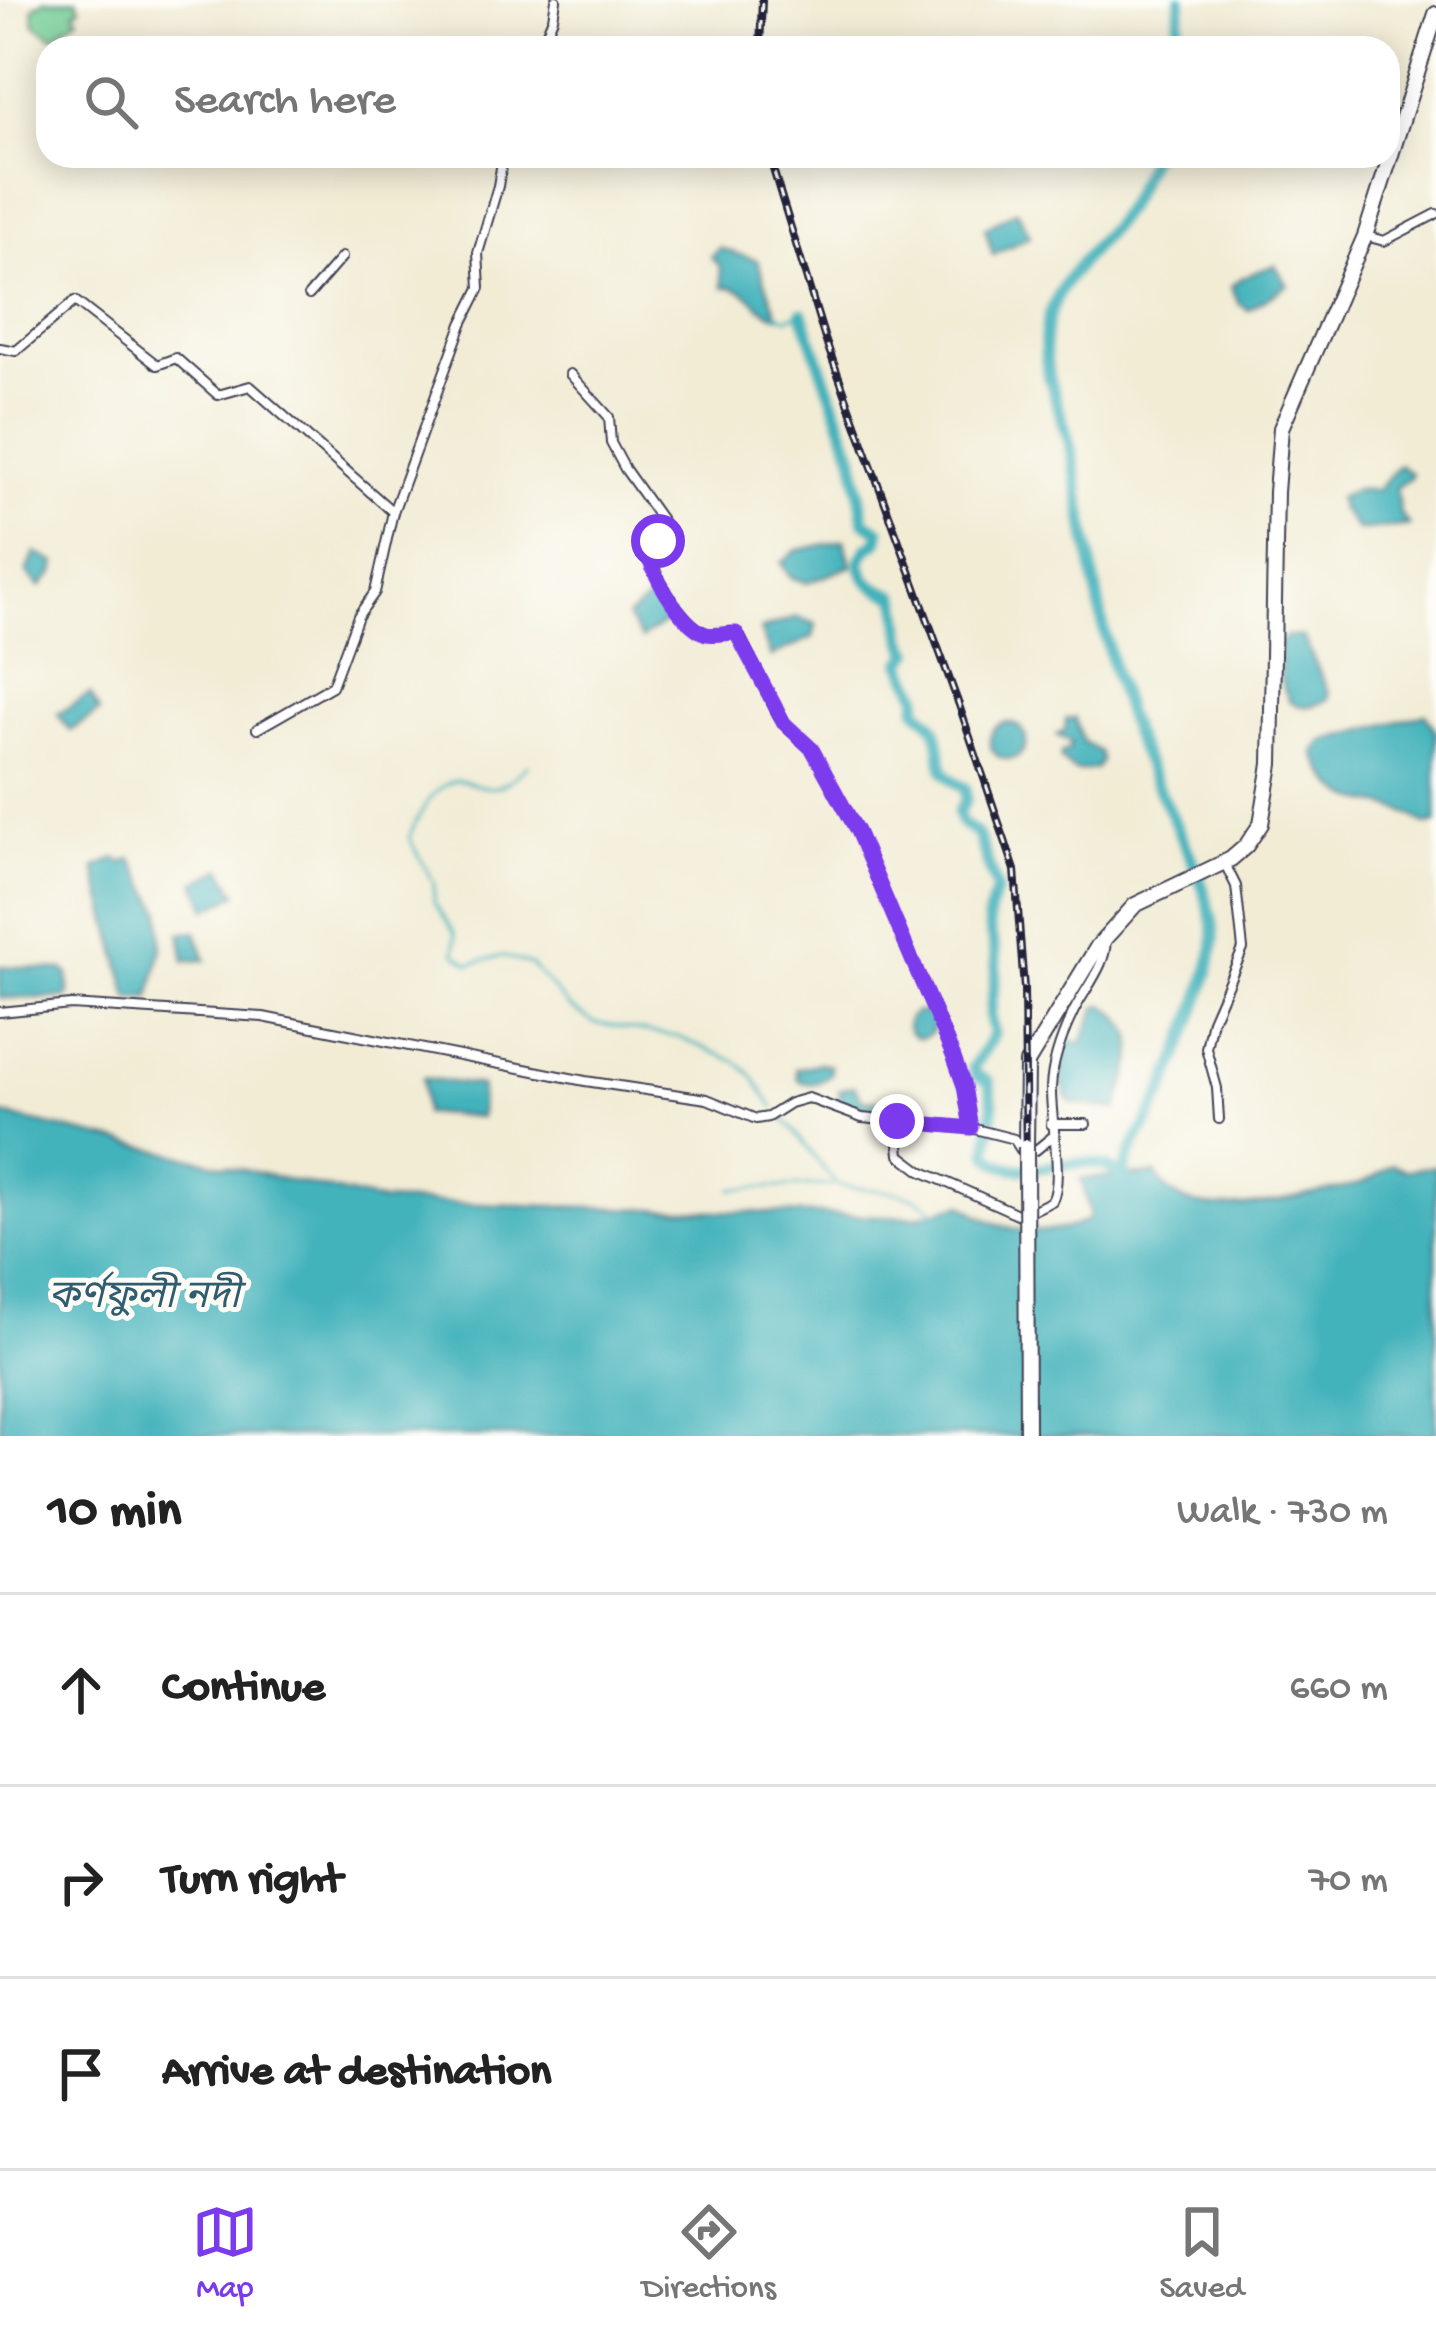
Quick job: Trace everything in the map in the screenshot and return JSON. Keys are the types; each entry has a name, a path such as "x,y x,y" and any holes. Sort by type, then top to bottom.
{"highway":[{"path":"1400,125 1436,14"},
{"path":"1028,1436 1027,1063 1105,936 1142,899 1220,865 1252,840 1261,824 1268,798 1278,448 1295,395 1364,236 1386,168"}],"street":[{"path":"545,36 556,0"},
{"path":"256,729 332,686 358,616 375,592 392,512 479,288 478,253 500,168"},
{"path":"1364,236 1384,241 1436,214"},
{"path":"309,295 341,256"},
{"path":"0,348 16,351 75,301 157,365 176,358 218,395 250,386 392,512"},
{"path":"570,374 609,417 611,443 669,531 652,550 653,571 694,626 712,635 732,632 740,637 784,723 812,749 857,831 948,1044 976,1129"},
{"path":"1219,1119 1217,1088 1206,1048 1243,950 1236,886 1220,865"},
{"path":"897,1121 898,1151 904,1160 1022,1216 1052,1202 1057,1192 1052,1137 1054,1063 1076,1006 1106,951 1105,936"},
{"path":"0,1012 33,1006 108,1006 263,1017 585,1081 707,1099 746,1117 769,1117 808,1098 852,1116 1000,1134 1028,1151 1052,1137"},
{"path":"1052,1124 1086,1124"}],"green space":[{"path":"45,0 77,0 80,8 74,12 78,18 52,36 34,24 33,8"}],"water":[{"path":"1017,210 1030,236 993,255 985,228"},
{"path":"719,248 757,260 778,316 740,290 723,287 720,266 711,257"},
{"path":"1275,265 1288,285 1248,310 1239,304 1231,286"},
{"path":"1399,465 1411,473 1396,488 1400,514 1409,525 1357,530 1338,498 1354,490 1377,490"},
{"path":"844,540 852,566 807,583 790,577 781,563 795,551"},
{"path":"35,552 56,563 54,573 40,587 27,573"},
{"path":"652,598 667,621 641,639 627,617"},
{"path":"797,617 816,624 813,637 771,657 760,630"},
{"path":"1286,636 1303,637 1328,699 1308,706 1289,700 1281,681 1279,644"},
{"path":"90,694 99,712 70,731 58,714"},
{"path":"1426,714 1436,732 1436,823 1427,825 1410,814 1344,794 1314,753 1323,741"},
{"path":"1075,718 1082,741 1099,752 1096,769 1074,771 1061,759 1071,743 1057,735 1065,730 1066,719"},
{"path":"1008,723 1021,728 1026,741 1021,754 1008,759 995,754 990,741 995,728"},
{"path":"117,858 121,863 132,859 161,911 162,948 150,998 129,998 95,868"},
{"path":"222,868 237,894 207,909 196,883"},
{"path":"196,931 206,960 185,961 180,933"},
{"path":"0,966 63,970 68,973 69,994 65,998 0,998"},
{"path":"1098,1006 1119,1016 1132,1039 1131,1065 1117,1110 1072,1103 1063,1090 1062,1064 1069,1040 1081,1044"},
{"path":"920,1012 930,1015 930,1035 920,1038 910,1035 907,1025 910,1015"},
{"path":"830,1065 831,1073 824,1079 811,1083 798,1079 796,1069"},
{"path":"423,1078 481,1086 480,1117 424,1113"},
{"path":"854,1086 862,1099 917,1106 922,1115 870,1111 841,1102 839,1090"},
{"name":"কর্ণফুলী নদী","path":"0,1114 380,1201 914,1217 963,1204 1007,1227 1039,1231 1087,1221 1090,1215 1081,1179 1157,1174 1168,1190 1185,1201 1228,1207 1348,1187 1392,1165 1406,1170 1436,1166 1436,1436 0,1436"}],"waterway":[{"path":"1177,36 1181,0"},
{"path":"1125,1193 1127,1162 1189,1028 1214,938 1204,891 1122,700 1071,450 1045,351 1049,317 1062,288 1122,213 1145,168"},
{"path":"775,313 787,318 802,313"},
{"path":"802,313 854,458 864,521 880,531 878,541 860,561 864,575 896,596 911,652 902,663 918,695 917,709 935,728 943,770 965,788 966,800 958,813 962,823 978,835 997,890 988,922 996,966 994,1034 973,1067 976,1075 989,1082 993,1106 988,1152 1000,1164 1015,1169 1090,1163 1123,1178"},
{"path":"528,765 496,787 458,781 442,787 409,838 434,883 434,902 455,934 455,953 470,964 502,956 531,965 570,1008 594,1023 678,1037 737,1062 774,1108"},
{"path":"781,1115 836,1184 899,1193 937,1212"},
{"path":"732,1189 832,1185"}],"railway":[{"path":"760,36 762,0"},
{"path":"773,168 825,339 1015,870 1024,989 1029,1436"}],"route":[{"path":"658,541 650,562 678,607 706,634 732,632 740,637 784,723 817,757 868,853 943,1030 964,1086 971,1128 897,1121"}]}
